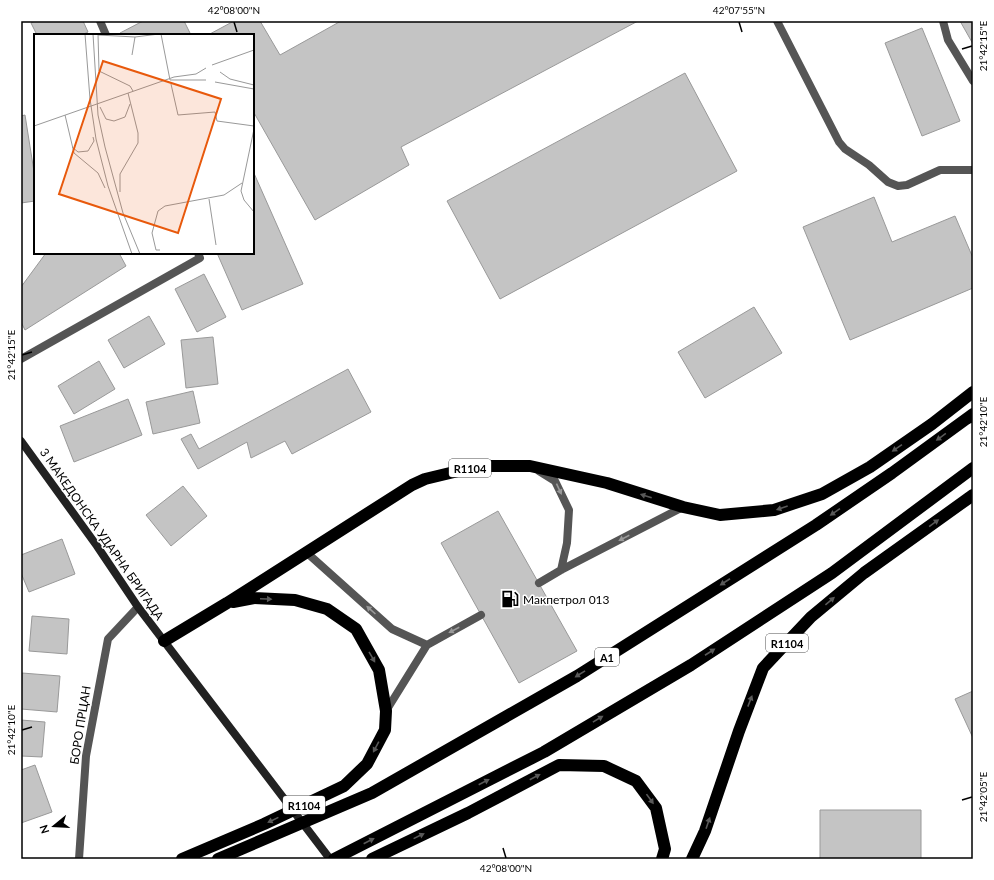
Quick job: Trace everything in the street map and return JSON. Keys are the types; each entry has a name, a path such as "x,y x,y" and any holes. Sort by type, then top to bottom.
{"highway":[{"name":"R1104","path":"164,641 227,603 412,485 425,480 479,466 530,466 607,483 683,507 720,515 774,510 822,494 870,467 932,424 973,392"},
{"name":"A1","path":"218,859 372,793 577,676 816,525 892,473 973,414"},
{"path":"334,859 544,752 691,665 832,573 973,468"},
{"name":"R1104","path":"692,859 705,831 739,731 763,668 811,617 864,573 973,495"},
{"name":"R1104","path":"182,859 264,824 344,786 367,764 385,730 386,710 379,670 356,629 327,610 295,600 254,598 227,603"},
{"path":"372,859 468,813 559,765 604,766 636,780 656,808 665,849 662,859"}],"main road":[{"name":"3 МАКЕДОНСКА УДАРНА БРИГАДА","path":"21,441 97,546 138,607 164,641"},
{"name":"R1104","path":"164,641 330,859"}],"street":[{"path":"100,21 106,34"},
{"path":"777,21 839,142 845,149 869,165 888,182 898,186 907,185 940,170 973,170"},
{"path":"943,21 948,40 973,81"},
{"path":"21,359 200,258 198,254"},
{"path":"530,466 555,480 569,510 567,544 561,570"},
{"path":"539,583 561,570 683,507"},
{"path":"306,552 392,629 427,645"},
{"name":"БОРО ПРЦАН","path":"79,859 86,756 108,639 138,607"},
{"path":"386,710 427,645 481,615"}],"building":[{"path":"35,21 83,21 88,32 84,34 36,34 31,23"},
{"path":"143,21 184,21 190,34 120,34"},
{"path":"234,21 260,21 280,55 341,21 638,21 401,147 409,165 315,220 254,113 254,34 210,34"},
{"path":"960,21 973,21 973,44"},
{"path":"922,28 960,121 922,136 885,43"},
{"path":"685,73 737,171 500,299 447,201"},
{"path":"25,115 34,172 34,201 21,203 21,116"},
{"path":"254,173 303,284 242,310 217,254 254,254"},
{"path":"874,197 892,242 955,216 973,258 973,288 850,340 803,227"},
{"path":"45,254 120,254 126,266 25,330 21,322 21,287"},
{"path":"204,274 226,317 197,332 175,289"},
{"path":"754,307 782,353 705,398 678,352"},
{"path":"149,316 165,344 124,368 108,340"},
{"path":"213,337 218,384 186,388 181,340"},
{"path":"99,361 115,389 74,414 58,386"},
{"path":"348,369 371,412 292,454 285,441 251,458 247,442 198,469 181,439 191,434 199,449"},
{"path":"193,391 200,423 153,434 146,402"},
{"path":"128,399 142,435 74,462 60,426"},
{"path":"183,486 207,516 171,546 146,515"},
{"name":"Макпетрол 013","path":"498,511 577,651 519,683 441,543"},
{"path":"62,539 75,574 29,592 21,573 21,555"},
{"path":"32,616 69,619 67,654 29,651"},
{"path":"22,673 60,676 57,712 21,709"},
{"path":"973,691 973,738 955,699"},
{"path":"21,720 45,722 42,757 21,756"},
{"path":"35,765 52,812 21,823 21,770"},
{"path":"820,810 921,810 921,859 820,859"}],"place":[{"name":"Макпетрол 013","path":"510,599"}]}
